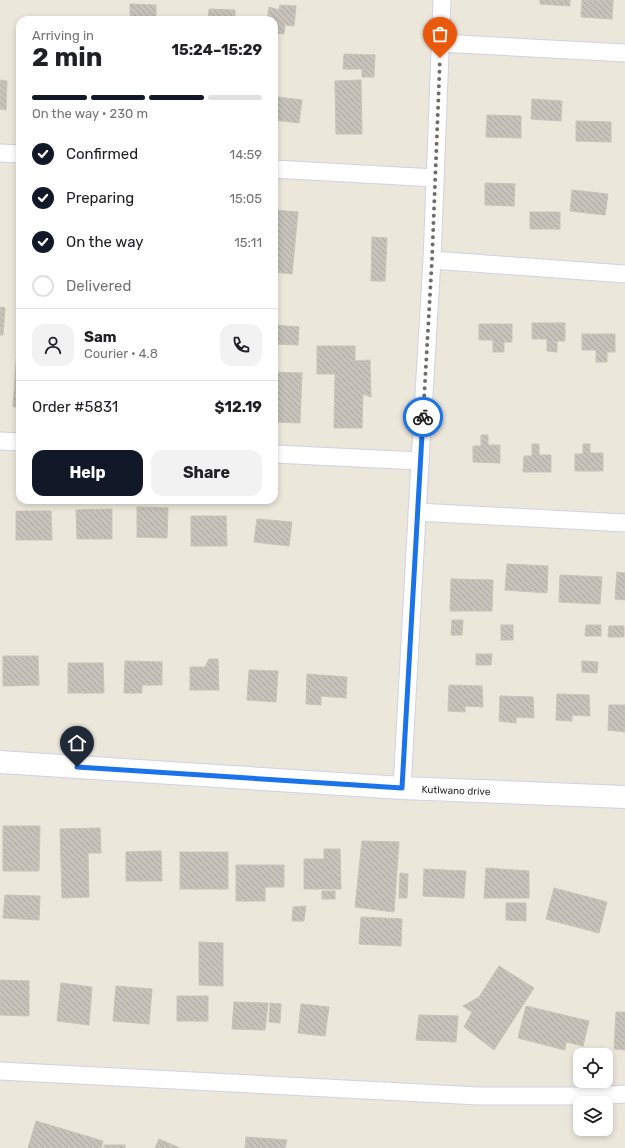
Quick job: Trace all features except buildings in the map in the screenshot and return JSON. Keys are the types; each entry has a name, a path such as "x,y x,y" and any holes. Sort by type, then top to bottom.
{"street":[{"path":"402,788 432,260 442,0"},
{"path":"440,43 625,53"},
{"path":"0,153 16,154"},
{"path":"278,169 435,178"},
{"path":"432,260 625,274"},
{"path":"0,441 16,442"},
{"path":"278,454 420,461"},
{"path":"417,512 625,523"},
{"name":"Kutlwano drive","path":"0,762 402,788 625,797"},
{"path":"0,1071 480,1096 596,1096 625,1094"}],"way so far":[{"path":"423,417 432,260 440,58"}],"route":[{"path":"77,767 402,788 423,417"}]}
